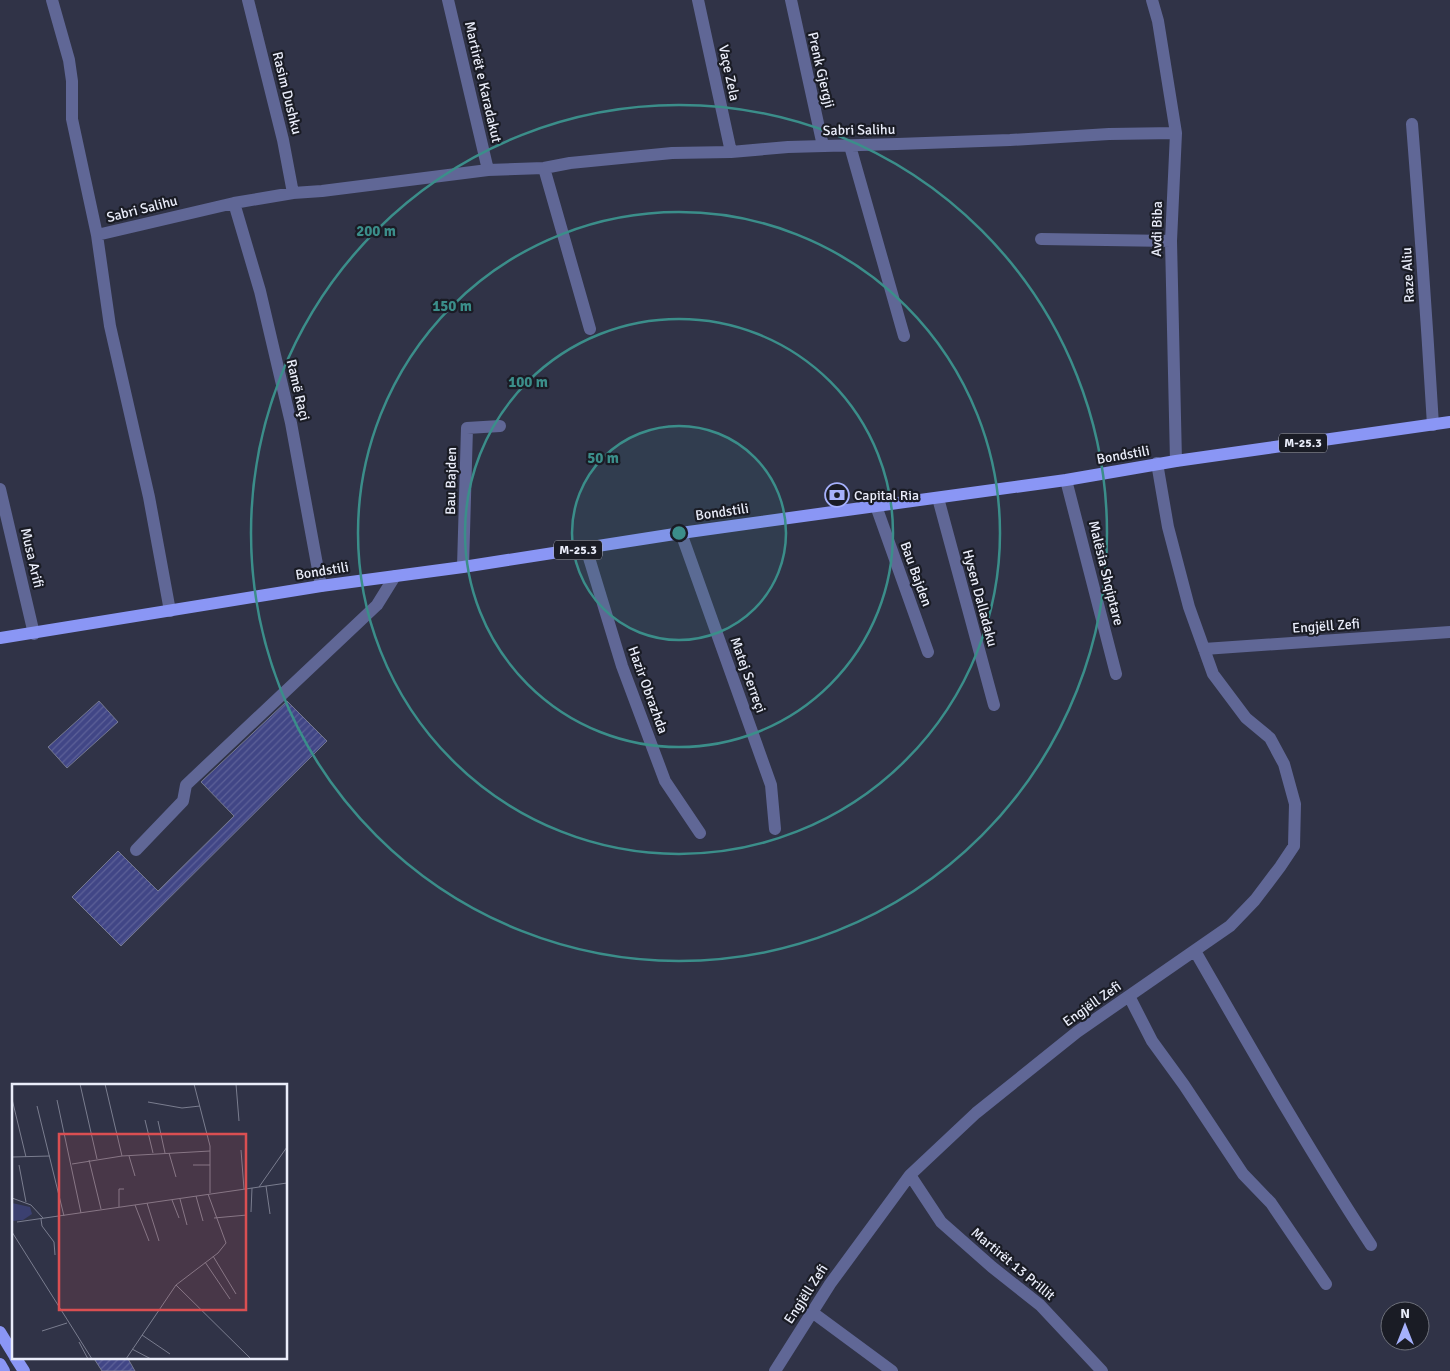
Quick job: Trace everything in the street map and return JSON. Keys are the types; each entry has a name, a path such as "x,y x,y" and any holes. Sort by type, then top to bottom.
{"main road":[{"name":"Bondstili","path":"0,638 321,586 464,567 681,533 1066,480 1176,461 1450,422"},
{"path":"0,1332 12,1353"},
{"path":"15,1358 24,1371"},
{"path":"0,1364 4,1371"}],"street":[{"path":"52,0 69,60 72,81 72,119 97,235"},
{"name":"Rasim Dushku","path":"248,0 283,140 293,193"},
{"name":"Martirët e Karadakut","path":"448,0 488,170"},
{"name":"Vaçe Zela","path":"698,0 731,152"},
{"name":"Prenk Gjergji","path":"790,0 823,146"},
{"name":"Avdi Biba","path":"1152,0 1158,21 1176,133 1171,241 1176,461"},
{"name":"Raze Aliu","path":"1412,124 1424,272 1433,424"},
{"name":"Sabri Salihu","path":"170,611 149,497 110,326 97,235 234,202 293,193 488,170 544,168 672,153 731,152 788,147 1010,140 1109,134 1176,133"},
{"path":"850,146 904,336"},
{"path":"544,168 590,329"},
{"name":"Ramë Raçi","path":"234,202 260,291 289,413 321,586"},
{"path":"1041,239 1171,241"},
{"name":"Bau Bajden","path":"464,567 467,428 500,426"},
{"name":"Engjëll Zefi","path":"774,1371 830,1284 910,1175 976,1113 1077,1032 1230,926 1255,900 1294,846 1295,804 1284,764 1270,738 1246,718 1213,674 1189,607 1168,527 1157,464"},
{"name":"Malësia Shqiptare","path":"1066,480 1116,674"},
{"name":"Musa Arifi","path":"0,489 34,634"},
{"name":"Hysen Dalladaku","path":"938,498 994,706"},
{"name":"Bau Bajden","path":"876,506 928,652"},
{"name":"Matej Serreçi","path":"681,533 771,784 775,829"},
{"name":"Hazir Obrazhda","path":"586,548 622,666 665,780 700,833"},
{"path":"136,850 183,801 186,784 377,604 395,576"},
{"name":"Engjëll Zefi","path":"1204,649 1450,632"},
{"path":"1195,951 1262,1070 1371,1245"},
{"path":"1130,996 1152,1042 1184,1085 1243,1174 1271,1203 1326,1284"},
{"name":"Martirët 13 Prillit","path":"910,1175 941,1222 992,1267 1040,1305 1102,1371"},
{"path":"812,1312 892,1371"}],"building":[{"path":"99,701 118,722 67,768 48,747"},
{"path":"287,701 327,741 121,946 72,897 118,851 158,891 234,816 201,782"},
{"path":"94,1358 128,1358 135,1371 102,1371"}],"place":[{"name":"Capital Ria","path":"837,495"}]}
